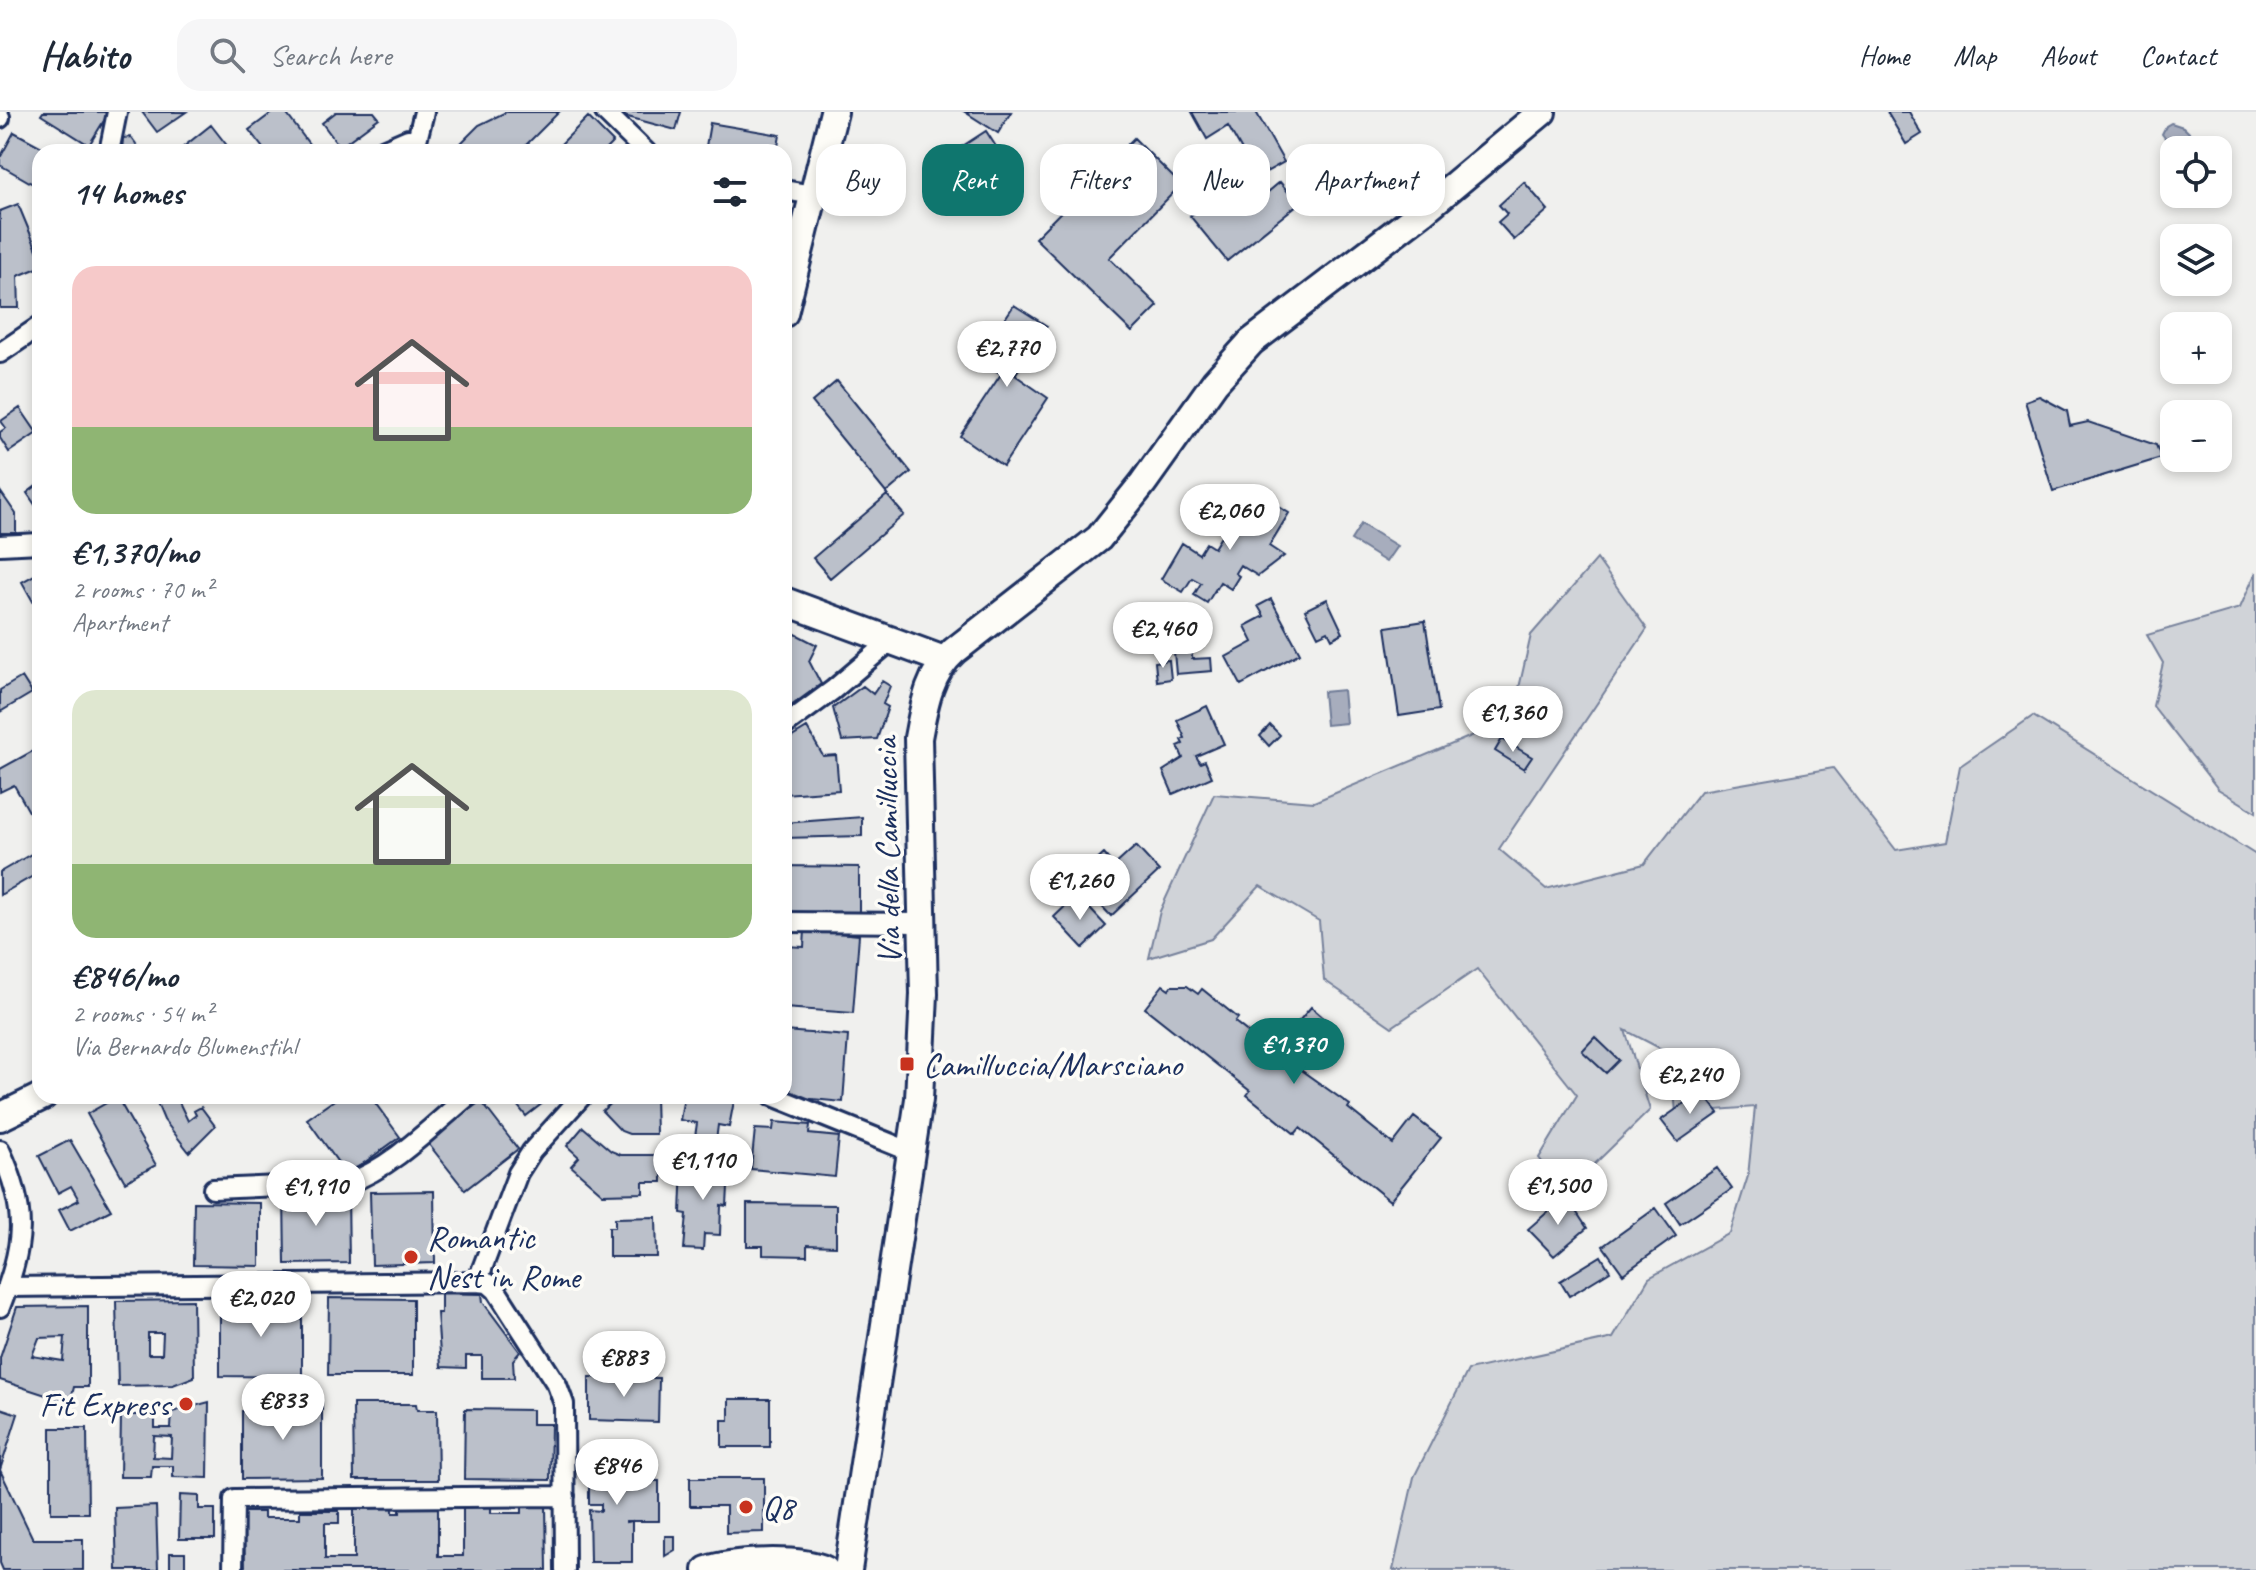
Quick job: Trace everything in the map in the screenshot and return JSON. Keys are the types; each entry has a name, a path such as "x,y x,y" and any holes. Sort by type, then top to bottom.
{"main road":[{"path":"792,280 834,112"},
{"name":"Via della Camilluccia","path":"848,1570 914,1153 921,1069 923,923 918,738 925,703 944,660 1099,538 1143,483 1215,382 1251,342 1422,212 1542,112"},
{"path":"792,604 944,660"},
{"path":"0,1117 32,1101"},
{"name":"Via della Camilluccia","path":"817,1567 856,1522"},
{"path":"707,1570 728,1565 817,1567"}],"street":[{"path":"111,144 117,112"},
{"path":"424,112 424,144"},
{"path":"605,112 638,144"},
{"path":"396,144 408,139 419,144"},
{"path":"792,191 813,195"},
{"path":"0,353 32,331"},
{"path":"0,545 32,543"},
{"path":"792,720 893,639"},
{"path":"792,922 923,923"},
{"path":"213,1189 348,1183 365,1177 399,1153 458,1104"},
{"path":"477,1282 518,1173 532,1151 575,1104"},
{"path":"792,1104 914,1153"},
{"path":"0,1150 18,1195 21,1221 8,1287 0,1307"},
{"path":"8,1287 488,1283 496,1290 562,1396 565,1570"},
{"path":"233,1570 234,1499 565,1496"}],"shaded area":[{"path":"1597,559 1647,629 1499,849 1546,889 1644,864 1701,791 1833,768 1896,850 1945,842 1960,766 2033,716 2256,855 2256,1570 1393,1570 1414,1477 1468,1370 1613,1338 1649,1278 1730,1233 1748,1176 1755,1107 1676,1113 1671,1054 1625,1030 1650,1110 1566,1192 1539,1158 1577,1095 1477,969 1392,1027 1324,980 1319,921 1260,886 1211,939 1149,958 1160,911 1214,794 1314,802 1512,719 1531,635"},
{"path":"2256,572 2256,812 2218,789 2153,706 2163,663 2147,635 2240,608"}],"water":[{"path":"2171,123 2183,127 2192,136 2164,136 2166,126"},
{"path":"1361,524 1397,546 1386,562 1351,540"},
{"path":"1343,690 1346,723 1326,725 1323,692"}],"building":[{"path":"43,112 108,114 90,144 41,115"},
{"path":"142,112 186,112 157,132"},
{"path":"273,112 285,112 309,144 260,144 249,130"},
{"path":"336,112 374,112 379,118 344,144 338,144 322,123"},
{"path":"506,112 559,112 527,144 460,144 479,125"},
{"path":"625,112 681,112 676,130 624,116"},
{"path":"965,112 1011,112 998,133"},
{"path":"1192,112 1256,112 1284,162 1270,170 1270,144 1238,144 1228,126 1207,139"},
{"path":"1887,112 1909,112 1922,134 1906,144"},
{"path":"588,117 613,142 611,144 561,144"},
{"path":"710,123 780,135 778,144 706,144"},
{"path":"211,125 226,144 187,144"},
{"path":"986,131 994,144 966,144"},
{"path":"14,132 36,144 32,144 32,183 0,165 0,158"},
{"path":"131,137 136,144 123,144 123,138"},
{"path":"1157,161 1173,177 1173,193 1157,209"},
{"path":"1280,182 1286,189 1286,214 1227,261 1190,216 1270,216 1270,190"},
{"path":"1524,182 1548,210 1514,240 1498,222 1507,214 1499,205"},
{"path":"18,204 32,238 32,270 18,276 19,308 0,308 0,211"},
{"path":"1057,216 1150,216 1109,258 1158,306 1132,332 1035,238"},
{"path":"1014,305 1047,326 1015,375 1048,398 1003,466 960,436 1001,374 978,359"},
{"path":"837,381 911,472 886,493 812,402"},
{"path":"2039,396 2067,411 2070,426 2088,422 2156,445 2160,458 2053,491 2025,401"},
{"path":"20,408 32,426 32,436 9,452 0,438 0,432 6,428 1,421"},
{"path":"0,491 16,514 16,533 0,533"},
{"path":"887,495 904,515 830,578 813,558"},
{"path":"1260,495 1289,513 1269,546 1284,556 1258,576 1240,565 1235,573 1239,576 1231,589 1220,582 1207,603 1194,595 1201,583 1192,578 1183,592 1161,579 1182,543 1199,554 1206,543 1214,548 1231,520 1241,526"},
{"path":"32,576 32,600 22,582"},
{"path":"1271,599 1300,653 1241,685 1226,657 1253,642 1245,626 1264,616 1258,606"},
{"path":"1327,599 1343,633 1332,639 1328,631 1318,636 1305,610"},
{"path":"1425,621 1439,710 1399,716 1386,627"},
{"path":"792,632 817,645 809,661 821,684 792,705"},
{"path":"1192,651 1192,659 1211,658 1212,671 1176,674 1174,652"},
{"path":"1169,660 1171,679 1157,681 1155,662"},
{"path":"22,677 32,693 0,712 0,690"},
{"path":"882,681 890,686 883,704 888,707 877,739 842,741 833,708 863,686 873,694"},
{"path":"1207,706 1224,744 1196,756 1200,763 1205,761 1212,777 1173,794 1163,771 1183,758 1178,746 1183,744 1181,740 1185,738 1177,720"},
{"path":"1270,725 1280,735 1269,746 1260,736"},
{"path":"807,728 823,756 836,755 839,790 792,793 792,737"},
{"path":"1502,739 1532,757 1524,769 1495,751"},
{"path":"32,751 32,817 14,785 0,792 0,769"},
{"path":"862,817 862,836 792,838 792,822"},
{"path":"1136,846 1159,871 1111,916 1080,883 1098,867 1094,863 1104,854 1114,866"},
{"path":"32,854 32,877 0,895 0,872"},
{"path":"792,866 859,867 859,912 792,912"},
{"path":"1077,895 1106,926 1083,948 1054,917"},
{"path":"805,930 859,935 853,1013 792,1009 792,946 804,947"},
{"path":"1163,985 1169,989 1171,986 1187,986 1198,994 1202,989 1238,1018 1235,1022 1264,1045 1278,1028 1286,1034 1289,1030 1297,1036 1305,1026 1299,1021 1311,1007 1332,1025 1298,1068 1350,1105 1348,1108 1393,1144 1414,1117 1441,1138 1390,1201 1300,1128 1295,1134 1247,1095 1250,1091 1145,1008"},
{"path":"792,1032 848,1036 843,1102 792,1097"},
{"path":"1595,1037 1619,1060 1606,1073 1582,1051"},
{"path":"1702,1091 1719,1113 1678,1142 1661,1120"},
{"path":"105,1104 121,1104 156,1165 125,1182 87,1114"},
{"path":"157,1104 180,1104 188,1121 196,1115 194,1111 201,1107 215,1126 189,1152 164,1120"},
{"path":"329,1104 376,1104 400,1137 347,1175 307,1119"},
{"path":"477,1104 483,1104 518,1149 465,1190 427,1142"},
{"path":"516,1104 542,1104 526,1116"},
{"path":"609,1104 655,1104 656,1134 621,1131 602,1111"},
{"path":"683,1104 733,1104 729,1127 718,1125 716,1141 695,1137 697,1123 680,1120"},
{"path":"774,1122 810,1125 809,1134 839,1137 835,1177 751,1169 755,1129 773,1130"},
{"path":"583,1127 611,1151 621,1155 662,1155 662,1182 643,1182 643,1193 603,1194 571,1166 579,1157 567,1146"},
{"path":"70,1140 111,1210 70,1231 59,1210 79,1200 71,1186 58,1193 39,1156"},
{"path":"683,1164 729,1167 727,1206 721,1205 720,1235 704,1234 703,1250 684,1249 687,1214 681,1213"},
{"path":"1717,1168 1732,1189 1680,1224 1666,1203"},
{"path":"434,1191 435,1263 372,1265 370,1192"},
{"path":"348,1192 349,1263 285,1264 284,1193"},
{"path":"1566,1196 1587,1228 1554,1256 1528,1229"},
{"path":"194,1202 260,1203 260,1266 193,1265"},
{"path":"747,1204 836,1205 836,1246 807,1245 807,1256 763,1255 763,1246 747,1246"},
{"path":"1656,1208 1676,1236 1623,1274 1603,1246"},
{"path":"656,1217 657,1257 609,1257 609,1227 615,1227 615,1218"},
{"path":"1601,1256 1610,1271 1569,1296 1560,1281"},
{"path":"441,1293 482,1294 483,1302 520,1352 513,1360 514,1378 482,1378 482,1356 466,1356 466,1368 441,1367 437,1313 441,1313"},
{"path":"329,1298 413,1299 413,1375 328,1375"},
{"path":"193,1300 194,1377 173,1385 118,1386 116,1301","holes":["148,1333 163,1333 162,1354 148,1354"]},
{"path":"220,1301 302,1302 302,1377 220,1376"},
{"path":"88,1306 88,1387 74,1387 70,1403 0,1380 0,1358 17,1307","holes":["65,1337 63,1361 32,1356 39,1338"]},
{"path":"589,1377 659,1378 658,1422 589,1420"},
{"path":"729,1399 770,1399 770,1447 722,1447 722,1420 729,1420"},
{"path":"209,1402 208,1478 173,1477 173,1466 152,1466 151,1477 120,1477 121,1415 155,1415 155,1428 171,1428 172,1412","holes":["154,1436 172,1437 171,1458 153,1457"]},
{"path":"261,1404 322,1404 322,1478 242,1479 242,1411 261,1411"},
{"path":"353,1404 416,1404 417,1410 437,1410 438,1480 354,1480"},
{"path":"0,1408 18,1414 0,1470"},
{"path":"465,1409 532,1410 532,1424 551,1424 550,1480 464,1479"},
{"path":"51,1428 87,1428 88,1513 51,1513"},
{"path":"589,1450 625,1454 625,1480 659,1481 659,1521 632,1521 632,1562 590,1562 589,1510 601,1511 601,1504 589,1504"},
{"path":"0,1470 33,1539 83,1539 83,1570 3,1570 0,1563"},
{"path":"690,1478 764,1478 764,1532 726,1533 726,1506 690,1506"},
{"path":"180,1495 199,1496 199,1509 215,1509 215,1539 179,1539"},
{"path":"463,1505 491,1505 491,1513 522,1513 522,1506 546,1505 547,1570 245,1570 244,1512 264,1512 264,1518 300,1518 300,1511 339,1511 339,1523 325,1523 325,1559 354,1559 354,1508 393,1508 393,1513 400,1513 400,1508 438,1508 438,1556 463,1556"},
{"path":"156,1506 158,1570 117,1570 115,1508"},
{"path":"665,1536 675,1536 675,1550 665,1556"},
{"path":"170,1553 185,1553 185,1570 170,1570"}],"place":[{"name":"Camilluccia/Marsciano","path":"907,1064"},
{"name":"Romantic Nest in Rome","path":"411,1257"},
{"name":"Fit Express","path":"186,1404"},
{"name":"Q8","path":"746,1507"}]}
